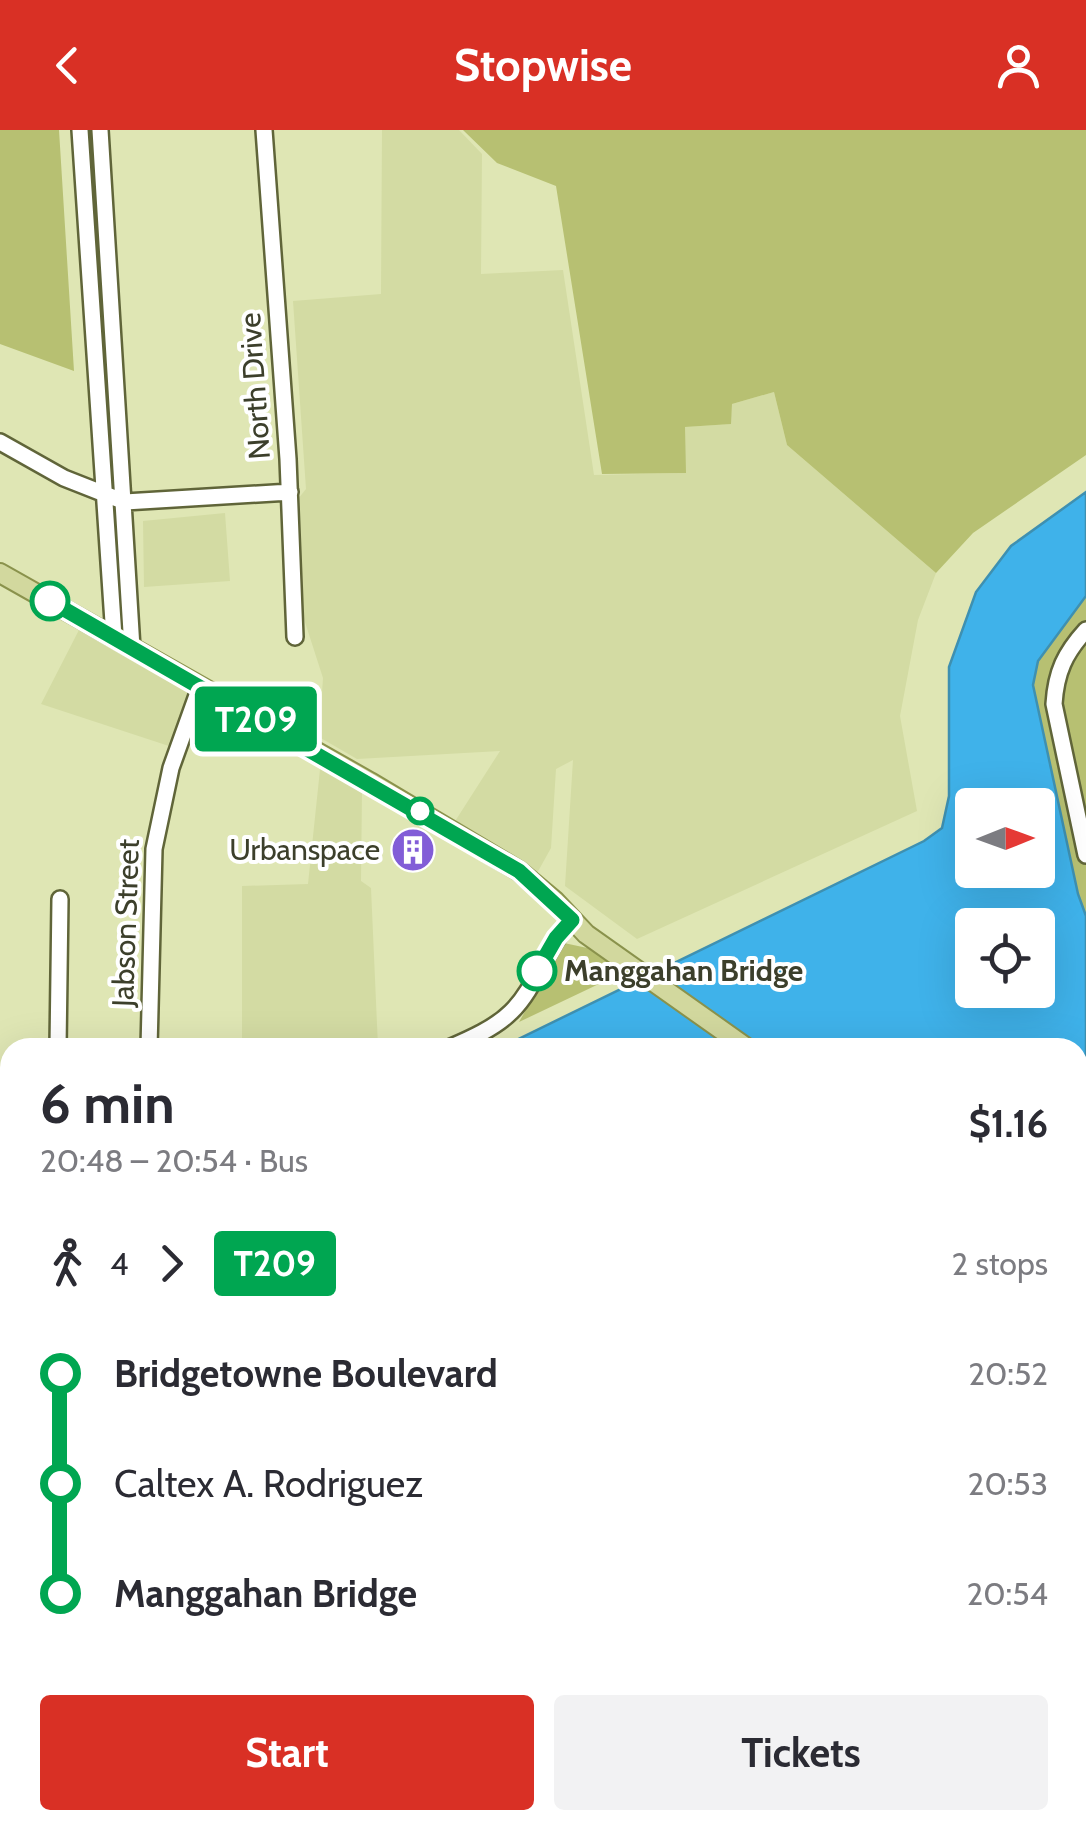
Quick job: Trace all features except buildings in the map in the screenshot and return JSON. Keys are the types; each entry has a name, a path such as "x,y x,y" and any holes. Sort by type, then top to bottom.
{"main road":[{"path":"0,573 484,849 548,894 572,920 637,972 733,1038"}],"street":[{"path":"80,130 114,637"},
{"path":"100,130 132,648"},
{"name":"North Drive","path":"264,130 290,492 296,637"},
{"path":"0,442 64,478 125,502 290,492"},
{"path":"1086,630 1064,656 1055,679 1054,704 1086,855"},
{"name":"Jabson Street","path":"149,1038 154,849 170,768 200,688"},
{"path":"58,1038 60,899"},
{"path":"469,1038 513,1011 556,938 572,920"}],"shaded area":[{"path":"0,130 59,130 74,371 0,344"},
{"path":"382,130 459,130 482,154 481,274 563,270 594,475 685,473 685,427 730,424 732,404 774,392 787,445 936,573 918,620 900,716 917,811 637,939 565,886 573,760 556,769 551,848 536,875 452,826 500,751 357,759 319,737 323,678 304,619 298,499 306,489 293,301 381,294"},
{"path":"463,130 1086,130 1086,455 973,533 936,573 787,445 774,392 732,404 731,424 685,427 686,473 602,474 556,186 497,163"},
{"path":"225,513 230,581 144,587 143,521"},
{"path":"1086,596 1086,916 1033,685 1038,661"},
{"path":"80,628 193,693 172,747 41,704"},
{"path":"321,760 362,790 361,881 371,888 378,1038 242,1038 242,886 308,884"},
{"path":"564,943 592,949 622,973 519,1022"}],"water":[{"path":"1086,492 1086,596 1038,661 1033,685 1086,916 1086,1038 520,1038 924,841 942,828 949,796 949,667 976,592 1011,546"}],"bus line":[{"name":"T209","path":"50,601 519,871 572,920 556,938 537,971"}],"place":[{"name":"Urbanspace","path":"413,850"},
{"name":"Manggahan Bridge","path":"537,971"}]}
